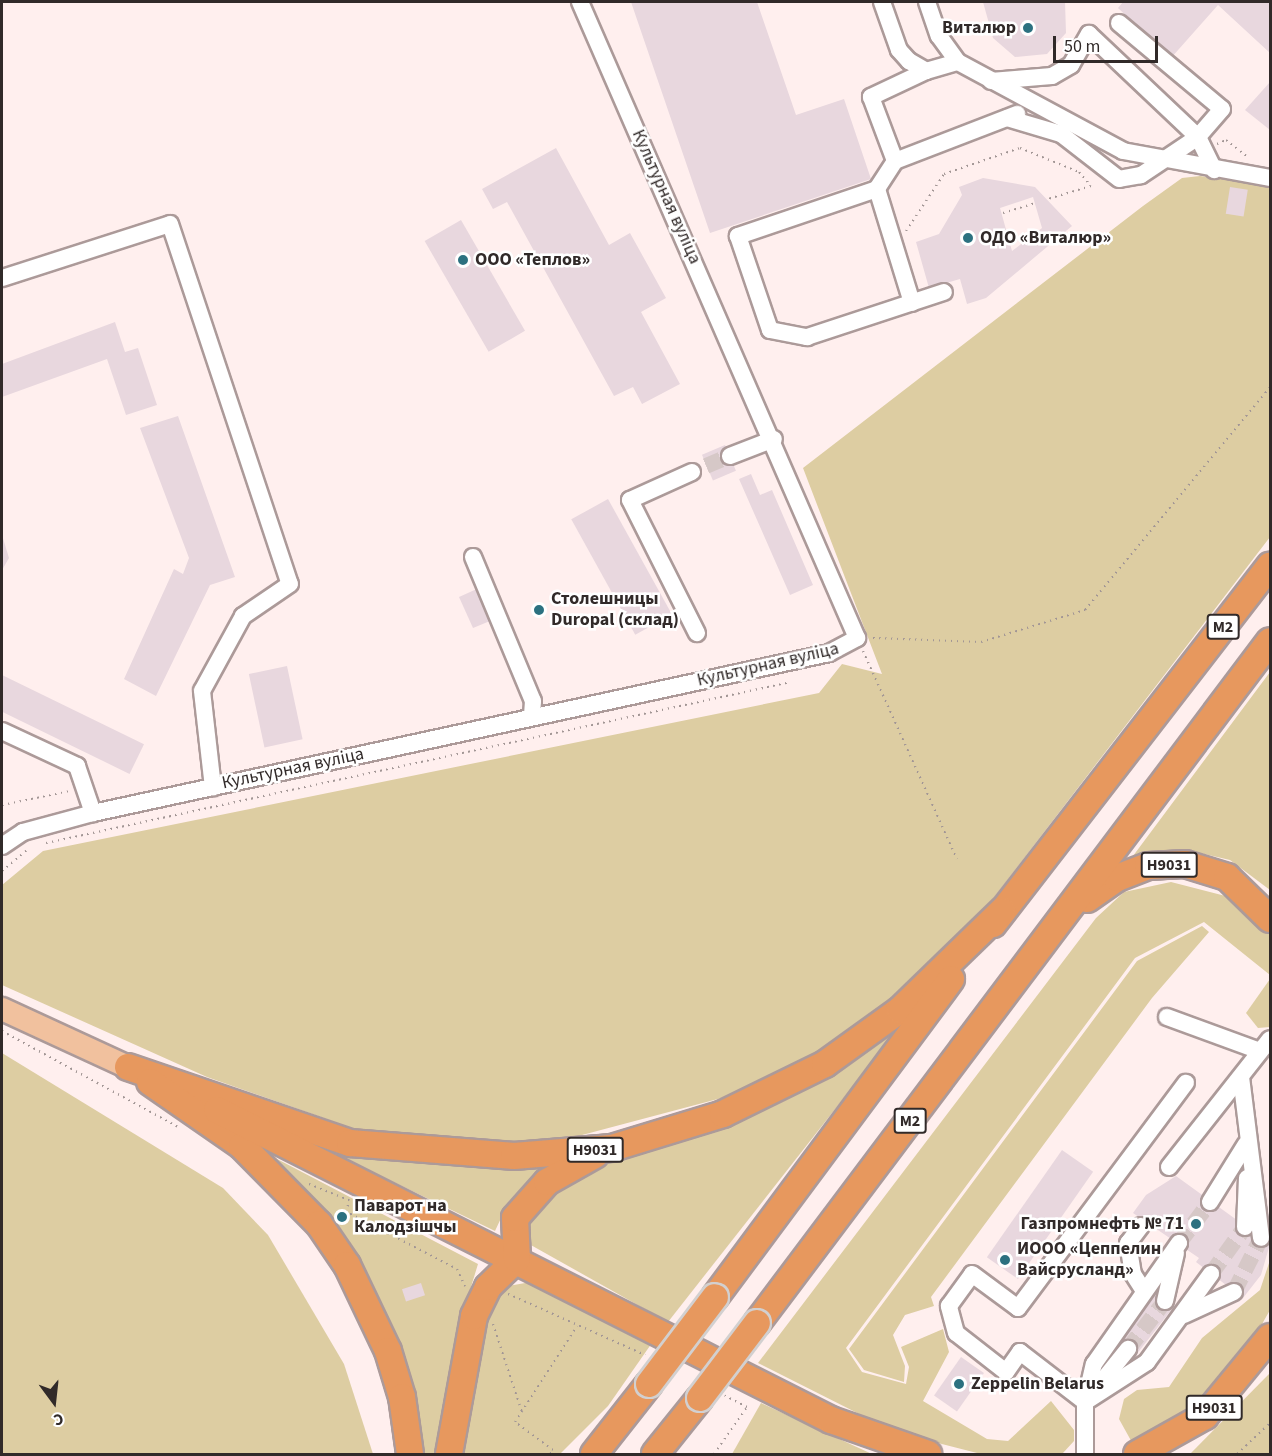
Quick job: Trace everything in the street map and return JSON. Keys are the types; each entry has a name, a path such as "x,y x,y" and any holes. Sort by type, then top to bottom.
{"highway":[{"name":"М2","path":"594,1455 715,1297 1002,911 1270,566"},
{"name":"М2","path":"655,1455 709,1395 757,1323 1270,641"},
{"name":"Н9031","path":"1063,918 1117,878 1148,866 1185,864 1227,877 1270,919"},
{"name":"Н9031","path":"517,1259 515,1218 525,1201 576,1163 612,1148 723,1114 825,1064 900,1010 1002,911"},
{"name":"Н9031","path":"128,1067 368,1146 514,1156 612,1148"},
{"name":"Н9031","path":"128,1067 517,1259 831,1420 928,1455"},
{"name":"Н9031","path":"128,1067 242,1146 319,1224 347,1265 388,1351 402,1397 410,1455"},
{"path":"449,1455 479,1304 488,1287 517,1259"},
{"name":"Н9031","path":"1137,1455 1205,1416 1270,1337"}],"main road":[{"name":"Н9031","path":"2,1009 128,1067"}],"street":[{"name":"Культурная вуліца","path":"2,846 23,832 93,813 829,653 857,638 774,439 580,2"},
{"path":"882,2 899,50 926,71"},
{"path":"927,2 939,36 958,62 1124,151 1160,162 1214,170 1265,172"},
{"path":"1007,118 1061,134 1119,178 1141,175 1198,137 1222,109 1119,23"},
{"path":"991,81 1052,76 1071,64 1089,34 1198,137 1214,170"},
{"path":"895,161 871,97 926,71 958,62"},
{"path":"944,292 807,337 770,330 738,236 877,189 895,161 1040,105"},
{"path":"877,189 912,303"},
{"path":"2,278 170,224 290,584 243,616 202,691 213,787"},
{"path":"730,456 774,439"},
{"path":"692,472 630,500 697,633"},
{"path":"473,557 533,701 532,717"},
{"path":"2,731 77,766 93,813"},
{"path":"1167,1017 1257,1050"},
{"path":"1169,1167 1241,1077 1257,1050 1270,1039"},
{"path":"1241,1077 1246,1144 1245,1227"},
{"path":"1085,1402 1020,1352 1006,1372 957,1333 949,1306 972,1274 1018,1308 1186,1083"},
{"path":"1210,1202 1246,1144"},
{"path":"1246,1144 1262,1238"},
{"path":"1141,1226 1128,1243 1133,1274 1144,1291"},
{"path":"1085,1455 1085,1402 1094,1364 1179,1243 1165,1301"},
{"path":"1085,1402 1147,1362 1211,1274"},
{"path":"1180,1317 1234,1292"},
{"path":"1085,1402 1128,1348"}],"path":[{"path":"1226,140 1265,172"},
{"path":"899,241 944,174 1020,148 1079,172 1091,186 1048,199"},
{"path":"1003,213 1035,203"},
{"path":"957,859 857,638 981,642 1085,610 1270,387"},
{"path":"42,844 791,682"},
{"path":"2,805 85,788"},
{"path":"2,871 30,846"},
{"path":"345,1211 457,1269 464,1275 463,1297 479,1304 493,1323 522,1412"},
{"path":"502,1291 648,1357"},
{"path":"550,1455 553,1450 515,1422 577,1326"},
{"path":"709,1395 747,1407 714,1455"},
{"path":"1237,1455 1270,1423"}],"shaded area":[{"path":"1200,176 1270,185 1270,537 979,917 897,1001 839,1042 748,1091 567,1139 520,1144 375,1136 207,1077 2,985 2,885 43,851 819,693 842,664 882,674 803,468 1143,206 1182,178"},
{"path":"1270,672 1270,890 1230,860 1183,849 1133,856"},
{"path":"1171,882 1241,900 1270,921 1270,975 1204,922 1135,958 846,1348 862,1372 906,1384 909,1367 901,1347 943,1329 949,1352 923,1401 987,1439 1008,1441 1051,1401 1074,1430 1074,1441 1063,1453 977,1453 895,1432 758,1363 1096,918 1124,892"},
{"path":"1202,926 1209,932 1152,998 931,1297 934,1306 905,1315 893,1335 905,1366 904,1382 864,1370 849,1349 1137,961"},
{"path":"1270,979 1270,1027 1258,1028 1246,1013"},
{"path":"894,1034 668,1322 529,1244 528,1226 541,1200 606,1162"},
{"path":"2,1053 223,1188 268,1235 344,1364 373,1454 2,1454"},
{"path":"292,1133 566,1160 509,1201 495,1231"},
{"path":"256,1148 478,1264 459,1326 436,1454 415,1454 399,1359"},
{"path":"1270,1260 1270,1310 1237,1368 1178,1424 1134,1446 1119,1419 1124,1399 1137,1390 1169,1387 1202,1338 1260,1290"},
{"path":"531,1282 654,1340 608,1406 560,1454 457,1454 485,1304 503,1287"},
{"path":"1270,1373 1270,1454 1190,1454"},
{"path":"761,1403 872,1454 732,1454"}],"building":[{"path":"631,2 757,2 796,115 844,99 871,179 710,233"},
{"name":"Виталюр","path":"983,2 1065,2 1066,33 1047,54 1015,57 993,38"},
{"path":"1123,2 1270,2 1270,53 1218,5 1171,58 1118,8"},
{"path":"956,25 959,33 951,35 949,28"},
{"path":"1270,82 1270,130 1245,110"},
{"path":"556,148 609,245 630,233 666,298 641,312 680,384 642,404 633,387 614,396 507,202 493,209 482,189"},
{"name":"ОДО «Виталюр»","path":"983,178 1035,187 1072,226 986,298 967,304 960,279 929,288 916,242 939,234 962,195 959,187","holes":["1033,197 1042,228 1012,251 1000,208"]},
{"path":"1230,187 1248,190 1244,216 1226,214"},
{"path":"461,220 525,331 489,352 425,241"},
{"path":"115,322 125,352 138,348 157,405 126,415 107,359 2,397 2,364"},
{"path":"178,416 235,577 210,585 156,696 124,679 174,569 183,574 189,558 140,428"},
{"path":"725,445 736,471 713,481 702,455"},
{"path":"751,474 760,495 772,490 813,585 790,595 739,479"},
{"path":"608,499 672,614 635,635 571,519"},
{"path":"2,535 9,558 2,570"},
{"path":"479,588 490,621 473,628 459,597"},
{"path":"287,666 303,739 264,747 249,674"},
{"path":"2,675 144,744 130,774 2,712"},
{"path":"1062,1150 1093,1172 1018,1279 987,1257"},
{"path":"1176,1176 1270,1244 1261,1275 1243,1298 1196,1262 1199,1258 1133,1213 1146,1195"},
{"path":"421,1283 425,1295 406,1302 402,1289"},
{"path":"1154,1293 1173,1308 1136,1355 1117,1340"},
{"name":"Zeppelin Belarus","path":"961,1357 984,1373 957,1412 934,1396"}],"tunnel":[{"path":"706,466 730,456"},
{"path":"1179,1243 1210,1202"},
{"path":"1211,1274 1245,1227"},
{"path":"1234,1292 1261,1238"},
{"path":"1128,1349 1165,1301"}],"place":[{"name":"Виталюр","path":"1028,28"},
{"name":"ОДО «Виталюр»","path":"968,238"},
{"name":"ООО «Теплов»","path":"463,260"},
{"name":"Столешницы Duropal (склад)","path":"539,610"},
{"name":"Паварот на Калодзішчы","path":"342,1217"},
{"name":"Газпромнефть № 71","path":"1196,1224"},
{"name":"ИООО «Цеппелин Вайсрусланд»","path":"1005,1260"},
{"name":"Zeppelin Belarus","path":"959,1384"}]}
